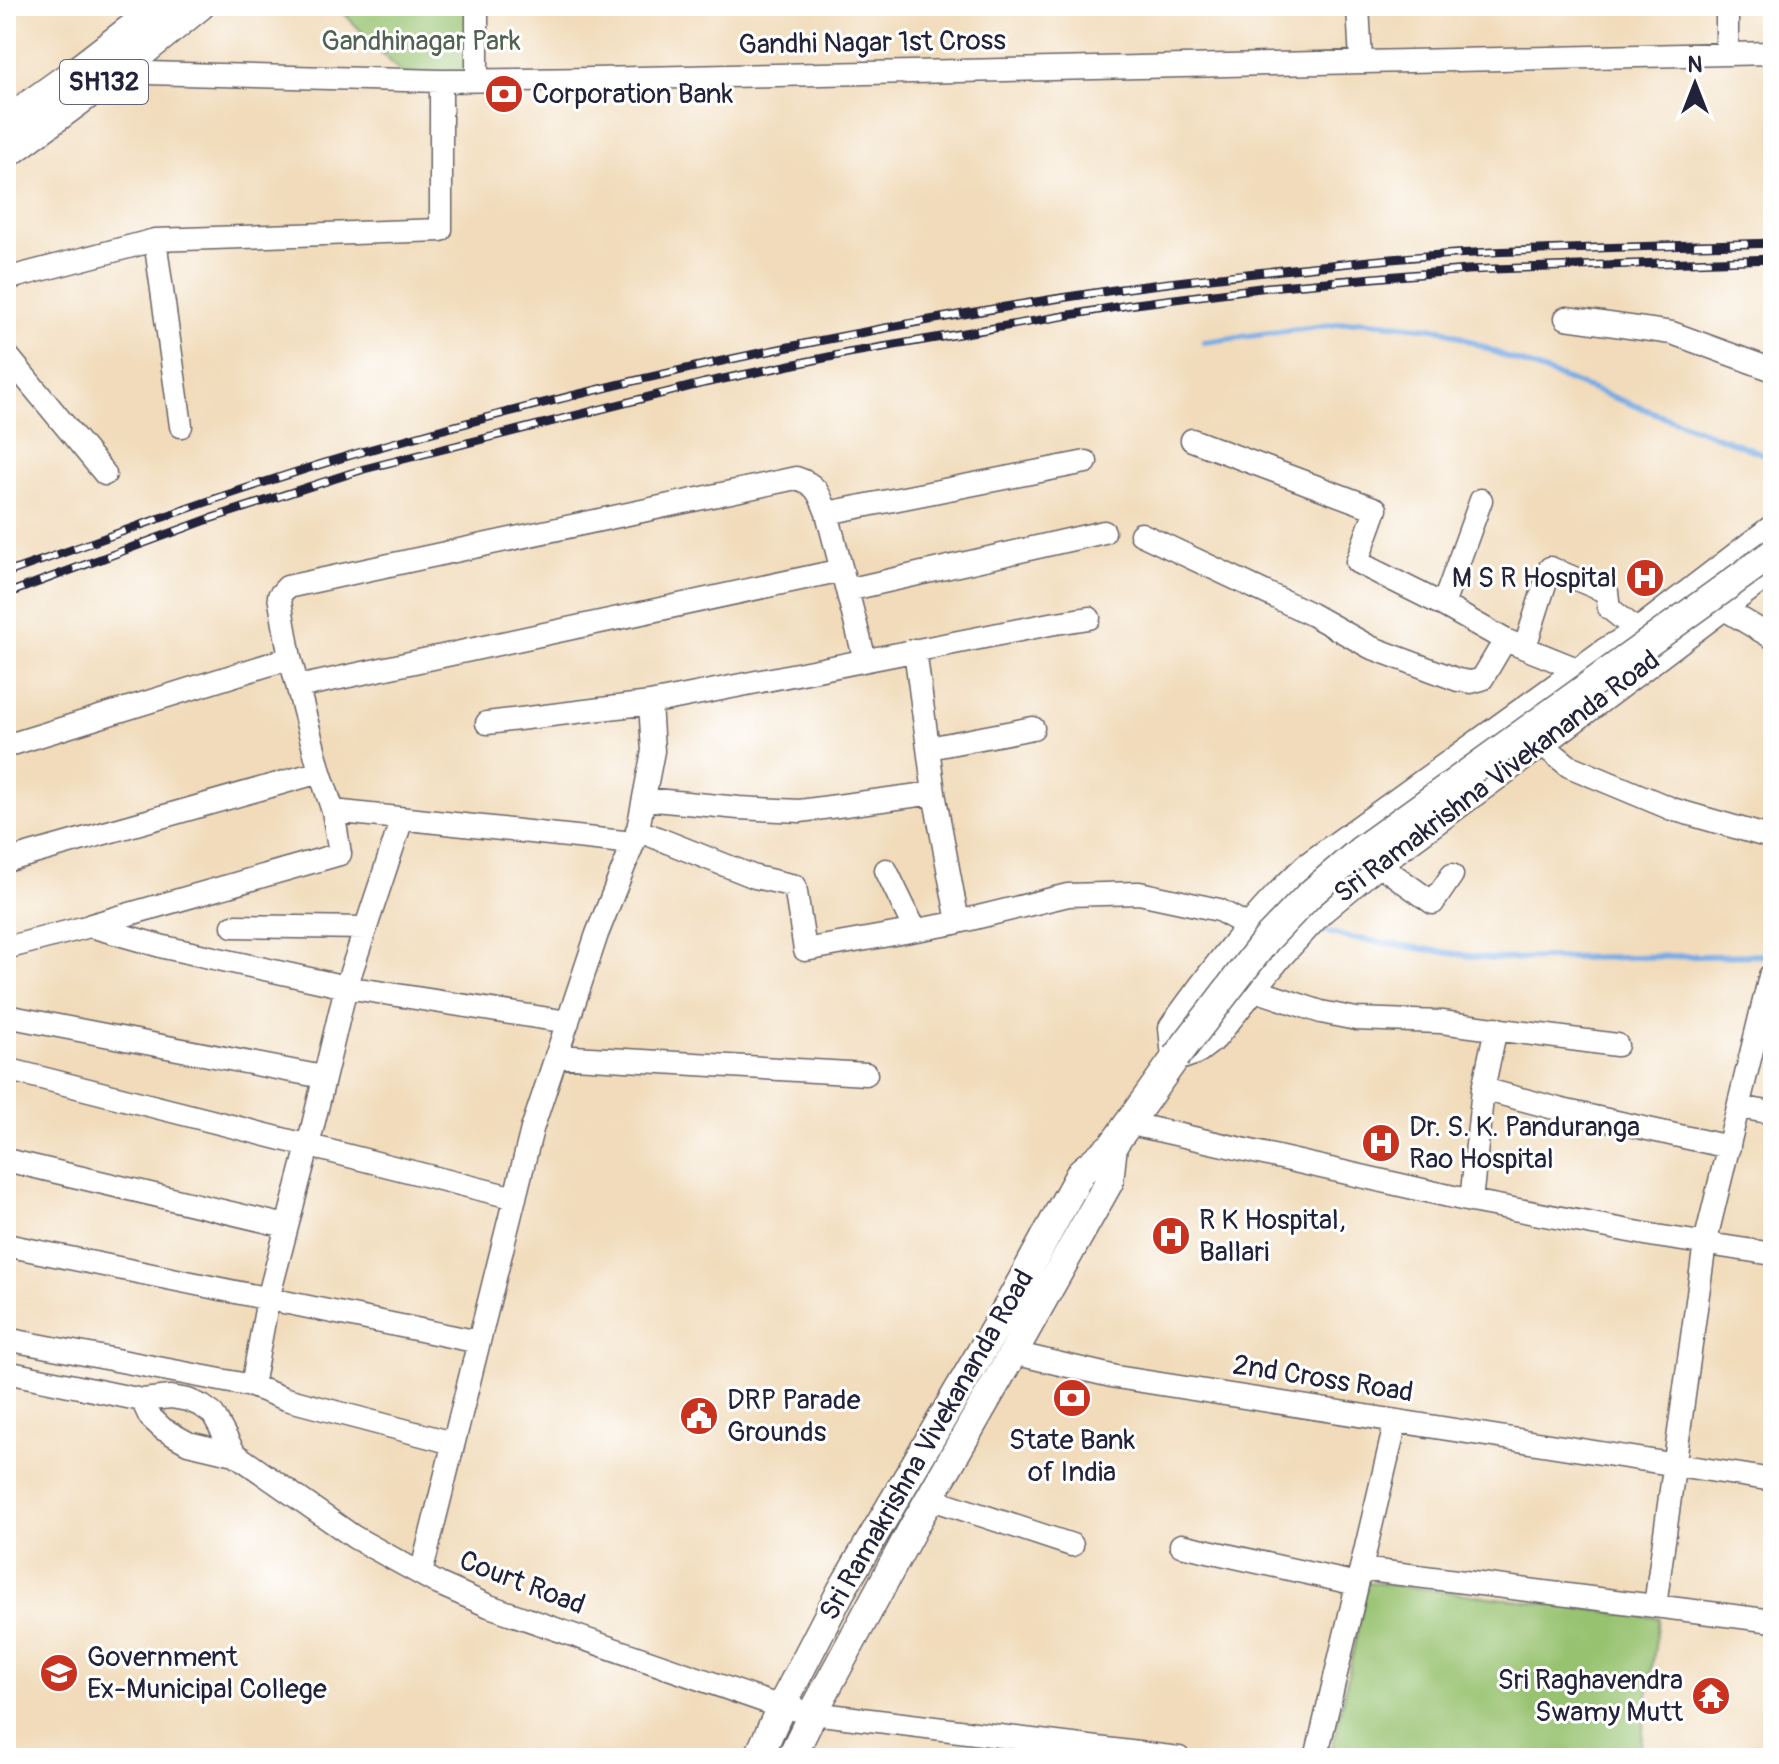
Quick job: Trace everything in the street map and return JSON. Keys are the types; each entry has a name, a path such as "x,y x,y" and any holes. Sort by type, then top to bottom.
{"main road":[{"name":"SH132","path":"6,121 160,6"},
{"name":"SH132","path":"6,155 117,73 200,6"},
{"name":"Sri Ramakrishna Vivekananda Road","path":"1176,1057 1173,1028 1250,927 1308,867 1606,652 1638,633 1693,590 1770,542"},
{"path":"1176,1057 1266,940 1309,895 1361,850 1770,542"},
{"name":"Sri Ramakrishna Vivekananda Road","path":"758,1758 841,1591 1009,1304 1081,1172 1120,1134 1176,1057 1205,1045 1321,910 1377,863 1773,568"},
{"name":"Sri Ramakrishna Vivekananda Road","path":"791,1758 929,1498 1109,1182 1120,1134"}],"street":[{"path":"477,6 477,80"},
{"path":"1358,6 1361,61"},
{"path":"1727,6 1727,54"},
{"name":"Gandhi Nagar 1st Cross","path":"76,71 441,81 1773,53"},
{"path":"6,279 155,240 441,230 441,81"},
{"path":"155,240 181,426"},
{"path":"1566,318 1672,333 1773,370"},
{"path":"6,354 105,474"},
{"path":"1192,440 1376,509 1357,562 1515,643 1582,671"},
{"path":"827,513 1086,462"},
{"path":"6,948 340,854 333,811 290,658 279,596 287,587 796,478 809,482 819,492 827,513 865,660"},
{"path":"1443,605 1481,500"},
{"path":"298,687 1104,532"},
{"path":"1141,534 1311,614 1370,647 1458,680 1471,682 1482,679 1515,643 1550,568 1607,592 1609,608 1638,633"},
{"path":"1693,590 1773,638"},
{"path":"487,723 650,703 1089,618"},
{"path":"915,650 934,793 958,922"},
{"path":"6,746 290,658"},
{"path":"421,1574 532,1129 597,934 635,837 653,751 650,703"},
{"path":"1513,720 1569,766 1672,809 1773,838"},
{"path":"929,748 1033,728"},
{"path":"6,861 320,772"},
{"path":"644,799 800,811 934,793"},
{"path":"333,811 635,837 755,877 795,886 805,950 958,922 1068,895 1139,893 1219,910 1250,927"},
{"path":"252,1386 268,1299 346,987 402,819"},
{"path":"1377,863 1433,903 1452,875"},
{"path":"886,870 915,930"},
{"path":"90,926 164,947 346,987 568,1022"},
{"path":"233,926 366,928"},
{"path":"1655,1606 1705,1243 1770,976"},
{"path":"1252,989 1321,1012 1356,1019 1441,1022 1617,1045"},
{"path":"6,1016 323,1077"},
{"path":"1471,1201 1483,1089 1496,1028"},
{"path":"556,1056 866,1074"},
{"path":"6,1069 515,1198"},
{"path":"1483,1089 1729,1147"},
{"path":"1739,1107 1773,1113"},
{"path":"1120,1134 1399,1183 1471,1201 1656,1236 1773,1254"},
{"path":"6,1160 286,1226"},
{"path":"6,1245 479,1342"},
{"path":"6,1339 252,1386 286,1399 453,1443"},
{"name":"2nd Cross Road","path":"1013,1353 1116,1377 1773,1480"},
{"name":"Court Road","path":"6,1372 142,1400 171,1397 188,1400 213,1414 235,1454"},
{"name":"Court Road","path":"142,1400 150,1417 163,1429 188,1443 235,1454 354,1537 421,1574 489,1606 781,1707 1088,1752 1179,1758"},
{"path":"1316,1758 1396,1421"},
{"path":"929,1498 1072,1545"},
{"path":"1181,1545 1359,1576 1773,1621"}],"green space":[{"name":"Gandhinagar Park","path":"337,6 471,6 472,77 403,75"},
{"path":"1368,1582 1659,1618 1639,1758 1330,1758"}],"waterway":[{"path":"1204,342 1360,321 1442,329 1509,358 1761,453 1773,461"},
{"path":"1325,931 1345,937 1490,959 1773,955"}],"railway":[{"path":"6,573 269,481 452,427 642,379 929,320 1146,286 1397,258 1511,251 1773,243"},
{"path":"6,594 209,519 364,469 704,383 848,353 1128,305 1268,287 1467,270 1773,259"}],"place":[{"name":"Corporation Bank","path":"504,94"},
{"name":"M S R Hospital","path":"1645,578"},
{"name":"Dr. S. K. Panduranga Rao Hospital","path":"1381,1143"},
{"name":"R K Hospital, Ballari","path":"1171,1236"},
{"name":"State Bank of India","path":"1072,1398"},
{"name":"DRP Parade Grounds","path":"699,1416"},
{"name":"Government Ex-Municipal College","path":"59,1673"},
{"name":"Sri Raghavendra Swamy Mutt","path":"1711,1696"}]}
